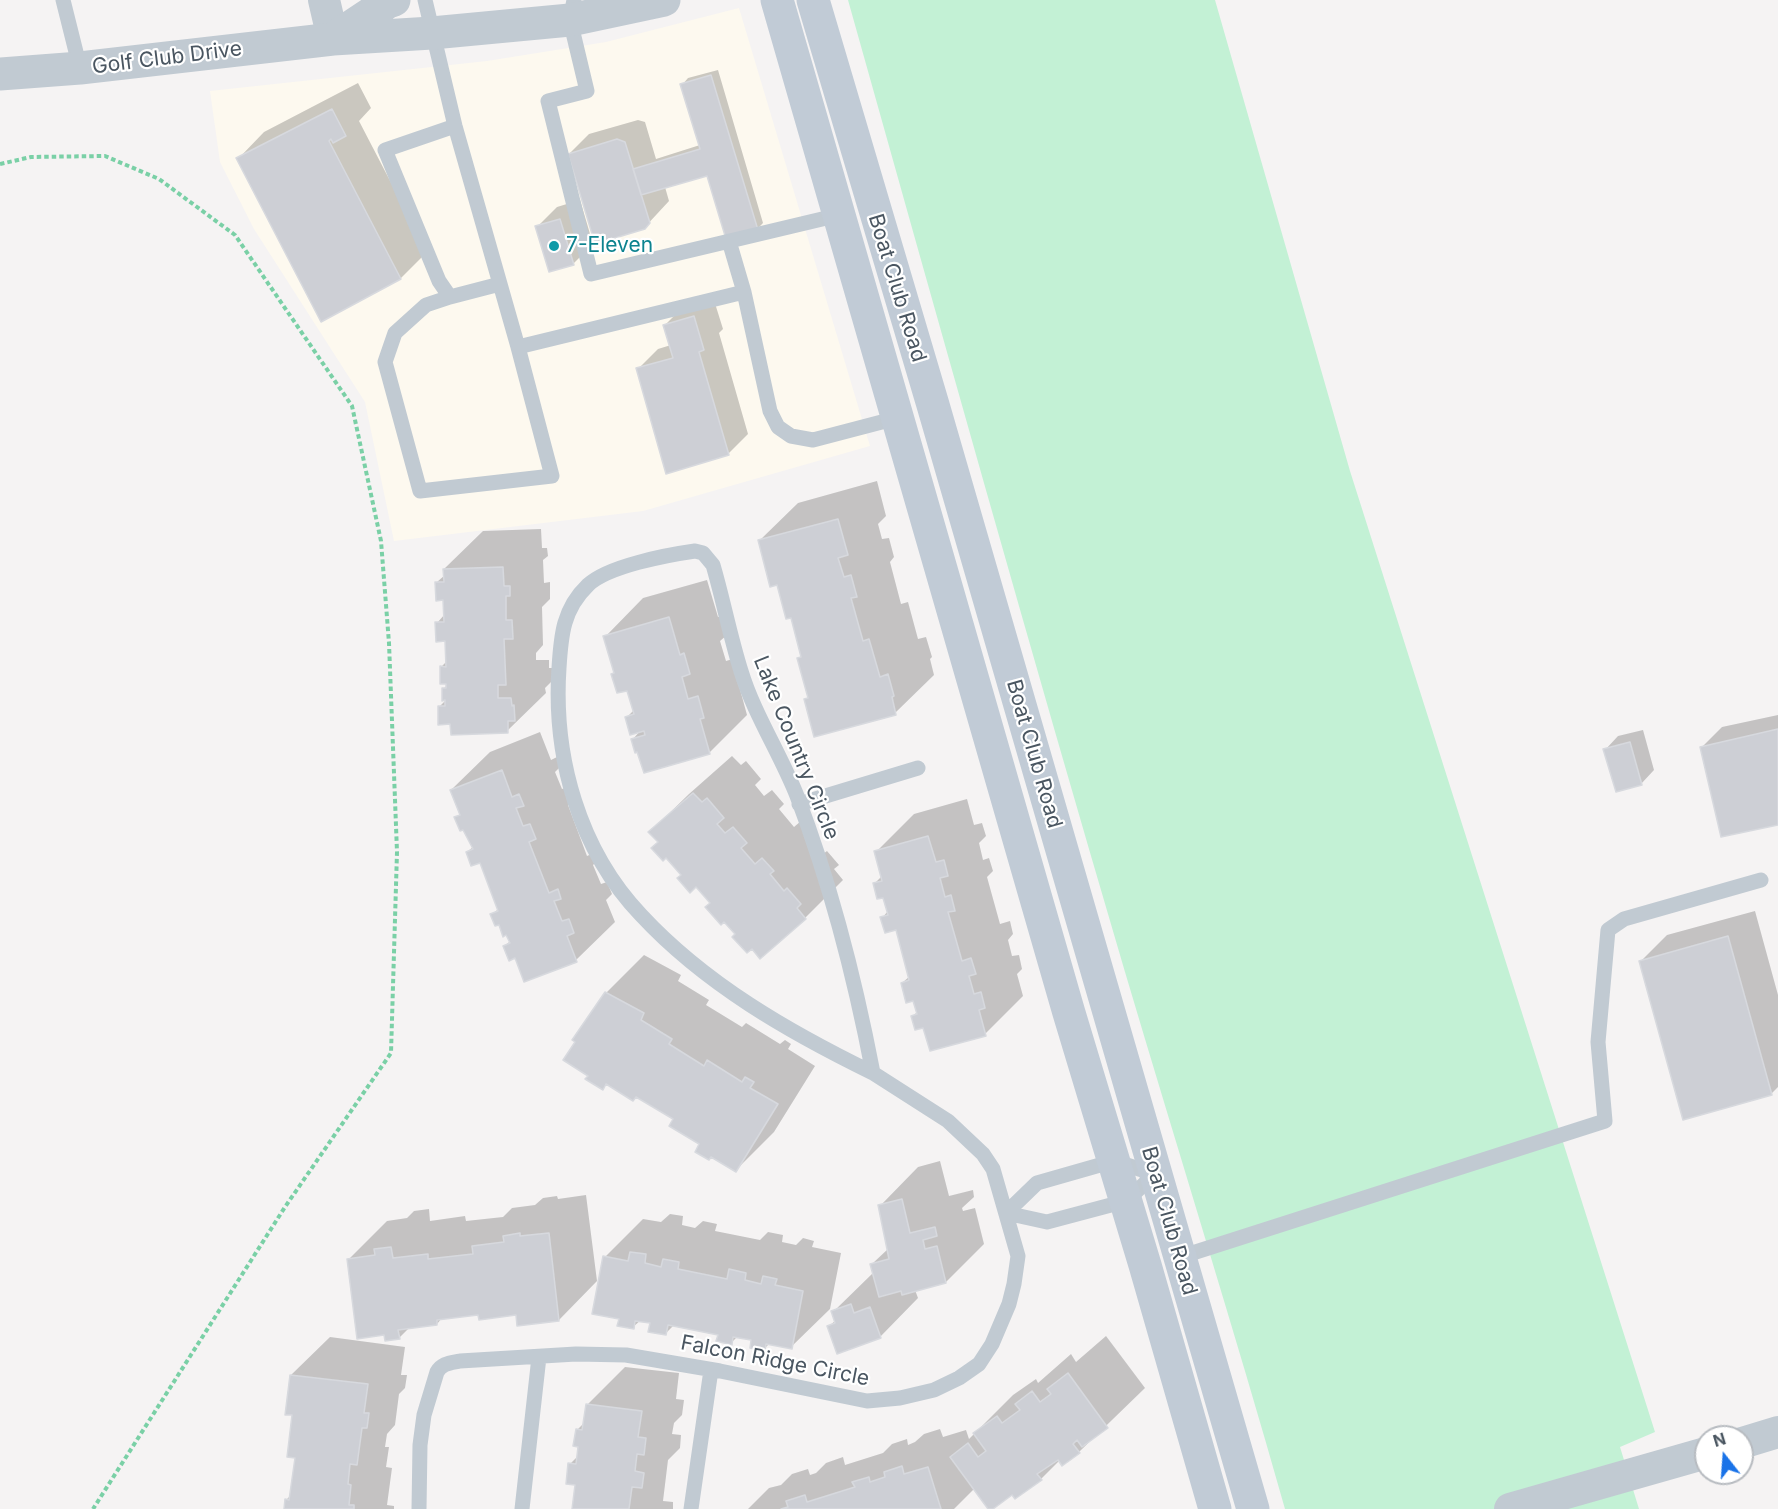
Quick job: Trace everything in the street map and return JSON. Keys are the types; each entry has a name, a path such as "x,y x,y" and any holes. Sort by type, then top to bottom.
{"main road":[{"name":"Boat Club Road","path":"777,0 1069,1013 1215,1509"},
{"name":"Boat Club Road","path":"813,0 1253,1509"}],"street":[{"path":"324,0 333,39"},
{"name":"Golf Club Drive","path":"333,39 394,0"},
{"name":"Golf Club Drive","path":"0,74 80,68 333,39 432,33 572,10 664,0"},
{"path":"1754,1439 1778,1432"},
{"path":"1510,1509 1694,1456"}],"lane":[{"path":"63,0 80,68"},
{"path":"425,0 455,126 518,347 552,476 420,491 385,362 395,333 426,306 500,284"},
{"path":"572,10 587,91 548,101 591,274 839,215"},
{"path":"450,297 439,281 385,150 455,126"},
{"path":"729,241 744,292 770,411 778,427 791,436 813,440 897,418"},
{"path":"518,347 744,292"},
{"name":"Lake Country Circle","path":"873,1073 842,939 799,804 778,751 747,687 713,564 708,558 695,551 679,553 608,572 590,583 566,614 559,662 558,718 567,777 577,812 607,872 640,915 710,975 764,1014 820,1047 873,1073 948,1121 983,1154 993,1168 1006,1213"},
{"path":"799,804 918,768"},
{"path":"1180,1257 1605,1121 1598,1042 1608,930 1624,919 1761,880"},
{"path":"1114,1161 1155,1173 1126,1201 1047,1222 1006,1213 1037,1183 1114,1161"},
{"name":"Falcon Ridge Circle","path":"420,1509 420,1445 424,1415 440,1366 460,1361 609,1354 711,1370 867,1401 900,1398 934,1390 959,1378 979,1364 992,1344 1009,1304 1018,1256 1006,1213"},
{"path":"522,1509 539,1357"},
{"path":"691,1509 711,1370"}],"path":[{"path":"0,164 31,158 105,156 159,179 235,235 352,406 381,541 389,643 397,852 391,1053 285,1207 93,1509"}],"shaded area":[{"path":"739,8 870,446 643,511 394,541 365,402 254,229 220,162 210,91 487,61 606,42"}],"green space":[{"path":"848,0 1215,0 1350,471 1655,1432 1620,1447 1639,1509 1285,1509 1090,851"}],"building":[{"name":"7-Eleven","path":"711,75 758,230 726,239 707,176 641,195 633,169 700,149 680,84"},
{"path":"332,109 346,136 333,143 331,139 329,141 401,279 321,322 236,158"},
{"name":"7-Eleven","path":"617,139 625,142 650,223 645,229 595,244 568,154"},
{"name":"7-Eleven","path":"560,219 574,265 549,272 535,226"},
{"path":"694,316 704,350 699,352 729,455 666,474 636,368 673,358 663,325"},
{"path":"838,519 848,555 838,558 844,577 851,575 857,597 851,598 863,641 869,639 880,677 888,674 896,715 814,737 804,699 808,698 797,658 801,657 791,618 786,619 777,585 770,587 758,540"},
{"path":"503,567 504,586 510,586 510,596 506,596 506,620 512,620 513,639 504,639 506,685 498,685 498,698 511,698 515,721 508,721 508,733 451,735 450,724 438,725 438,706 445,706 445,700 442,701 442,688 446,688 446,684 440,684 440,666 446,667 445,641 436,642 435,622 444,622 443,600 436,601 435,582 444,582 443,569"},
{"path":"669,617 680,655 684,653 690,674 682,677 688,699 698,696 704,718 700,719 710,754 644,773 631,739 645,735 644,731 630,735 625,717 634,714 627,691 617,693 611,674 614,673 603,636"},
{"path":"1778,729 1778,825 1721,837 1700,747"},
{"path":"1630,742 1642,785 1616,792 1603,749"},
{"path":"502,770 512,797 519,794 524,806 516,808 523,826 530,824 536,839 529,842 549,893 558,889 561,899 554,901 562,921 569,919 574,933 567,936 577,962 524,982 515,958 509,961 503,946 510,943 506,935 503,937 499,925 495,926 490,914 498,911 480,863 471,866 466,852 473,849 463,830 460,831 454,817 460,815 450,790"},
{"path":"693,793 702,802 707,798 724,818 717,824 725,833 733,827 747,843 741,848 755,864 762,858 774,871 770,874 784,891 787,888 801,904 797,908 806,919 760,959 752,949 747,953 732,937 735,934 724,922 721,925 705,907 710,903 696,887 690,893 677,878 681,875 666,858 663,861 651,848 658,842 648,832"},
{"path":"928,836 936,862 944,860 948,876 940,878 945,897 951,895 955,911 948,912 962,961 971,958 976,974 969,976 974,994 981,992 985,1008 979,1010 986,1036 930,1051 923,1028 915,1030 911,1016 917,1014 913,1001 906,1003 901,983 909,980 896,930 885,933 880,917 888,915 883,898 877,899 873,883 882,881 874,851"},
{"path":"1728,936 1772,1095 1683,1120 1639,961"},
{"path":"605,992 644,1013 641,1020 672,1039 669,1044 704,1066 707,1060 742,1082 745,1077 754,1082 750,1088 778,1104 736,1172 711,1157 709,1160 695,1152 699,1144 669,1126 673,1119 636,1097 633,1101 606,1084 603,1090 585,1079 588,1076 563,1060 575,1042 572,1040"},
{"path":"902,1199 910,1233 935,1227 937,1236 923,1240 925,1249 937,1246 946,1283 902,1295 901,1291 879,1297 870,1264 889,1259 878,1205"},
{"path":"520,1233 520,1236 549,1233 559,1321 517,1326 516,1315 479,1320 478,1315 437,1320 437,1325 398,1330 400,1339 385,1341 384,1335 357,1339 347,1259 375,1255 374,1249 391,1247 393,1258 428,1254 428,1259 473,1254 472,1246 504,1242 503,1236"},
{"path":"630,1252 646,1254 645,1263 661,1267 663,1259 679,1262 678,1269 727,1279 729,1269 746,1273 745,1280 761,1284 763,1276 777,1279 775,1285 803,1291 792,1349 766,1344 765,1351 750,1348 751,1340 733,1337 732,1345 716,1341 718,1335 668,1325 666,1335 648,1332 650,1323 635,1321 634,1329 617,1326 619,1319 592,1314 603,1256 628,1261"},
{"path":"851,1304 854,1313 870,1307 881,1338 837,1354 827,1326 835,1323 831,1311"},
{"path":"1068,1373 1108,1428 1082,1447 1077,1440 1073,1444 1080,1453 1062,1466 1058,1460 1037,1474 1042,1480 1015,1499 1012,1495 993,1509 988,1509 950,1457 968,1443 978,1457 986,1451 973,1433 997,1416 1002,1423 1020,1410 1015,1404 1032,1391 1040,1402 1051,1394 1047,1389"},
{"path":"290,1375 368,1384 364,1413 369,1413 367,1428 362,1428 357,1465 350,1464 349,1505 354,1505 354,1509 284,1509 285,1499 289,1500 295,1458 287,1457 292,1415 285,1415"},
{"path":"586,1404 642,1411 638,1437 646,1438 644,1455 637,1454 635,1471 644,1473 642,1488 632,1487 629,1509 572,1509 575,1485 566,1484 568,1463 576,1464 578,1447 573,1446 576,1429 582,1430"},
{"path":"902,1466 904,1474 928,1467 941,1509 781,1509 788,1507 786,1501 805,1495 807,1502 855,1487 852,1482 869,1477 870,1482 885,1477 884,1472"}],"place":[{"name":"7-Eleven","path":"554,246"}]}
